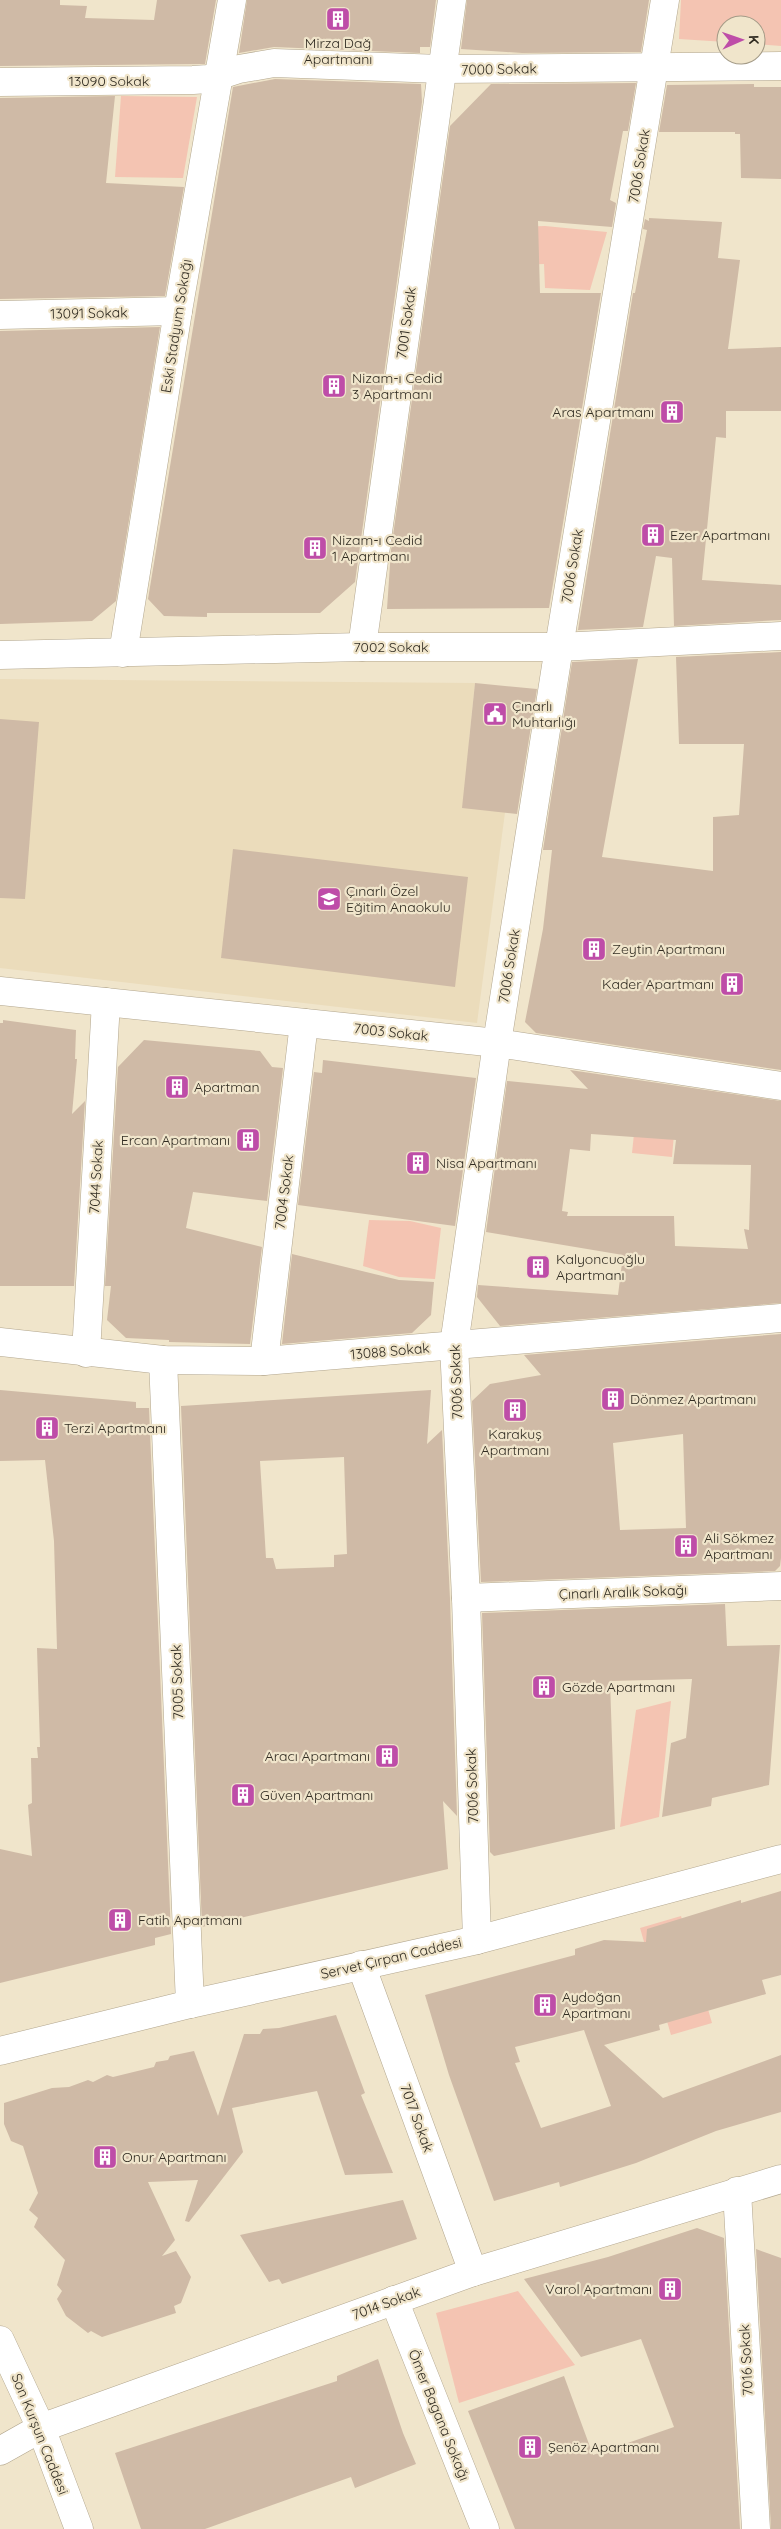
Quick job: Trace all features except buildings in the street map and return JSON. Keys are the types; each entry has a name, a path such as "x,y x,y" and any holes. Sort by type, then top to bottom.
{"street":[{"name":"Eski Stadyum Sokağı","path":"123,652 178,311 232,0"},
{"name":"7001 Sokak","path":"362,647 452,0"},
{"name":"7006 Sokak","path":"476,1940 466,1598 454,1346 497,1043 559,647 656,66 665,0"},
{"name":"7000 Sokak","path":"219,76 239,70 274,64 441,69 781,66"},
{"name":"13090 Sokak","path":"0,82 166,81 219,76"},
{"name":"13091 Sokak","path":"0,315 178,311"},
{"name":"7002 Sokak","path":"0,655 362,647 559,647 781,636"},
{"name":"7003 Sokak","path":"0,991 497,1043 781,1086"},
{"name":"7044 Sokak","path":"86,1352 106,1002"},
{"name":"7004 Sokak","path":"264,1361 304,1023"},
{"name":"13088 Sokak","path":"0,1342 163,1360 264,1361 781,1318"},
{"name":"7005 Sokak","path":"163,1360 190,2004"},
{"name":"Çınarlı Aralık Sokağı","path":"466,1598 781,1586"},
{"name":"Servet Çırpan Caddesi","path":"0,2051 190,2004 476,1940 781,1859"},
{"name":"7017 Sokak","path":"361,1965 473,2272"},
{"name":"7014 Sokak","path":"0,2451 41,2428 473,2272 781,2179"},
{"name":"7016 Sokak","path":"737,2191 756,2529"},
{"name":"Ömer Bagana Sokağı","path":"394,2300 484,2529"},
{"name":"Son Kurşun Caddesi","path":"0,2340 41,2428 78,2529"}],"shaded area":[{"path":"681,0 781,0 781,46 766,45 766,15 716,15 716,41 679,39"},
{"path":"121,96 197,97 183,178 115,177"},
{"path":"545,226 607,232 590,290 545,288 544,264 483,266 484,228"},
{"name":"Çınarlı Özel Eğitim Anaokulu","path":"0,679 475,683 469,740 514,745 477,1023 0,968"},
{"path":"638,1095 677,1100 672,1157 632,1153"},
{"path":"369,1220 410,1221 441,1228 435,1279 399,1277 363,1266"},
{"path":"671,1701 659,1817 620,1827 636,1710"},
{"path":"681,1916 712,2023 671,2035 640,1928"},
{"path":"518,2291 575,2365 459,2403 436,2313"}],"place":[{"name":"Mirza Dağ Apartmanı","path":"338,19"},
{"name":"Nizam-ı Cedid 3 Apartmanı","path":"334,386"},
{"name":"Aras Apartmanı","path":"672,412"},
{"name":"Ezer Apartmanı","path":"653,535"},
{"name":"Nizam-ı Cedid 1 Apartmanı","path":"315,548"},
{"name":"Çınarlı Muhtarlığı","path":"495,714"},
{"name":"Çınarlı Özel Eğitim Anaokulu","path":"329,899"},
{"name":"Zeytin Apartmanı","path":"594,949"},
{"name":"Kader Apartmanı","path":"732,984"},
{"name":"Apartman","path":"177,1087"},
{"name":"Ercan Apartmanı","path":"248,1140"},
{"name":"Nisa Apartmanı","path":"418,1163"},
{"name":"Kalyoncuoğlu Apartmanı","path":"538,1267"},
{"name":"Dönmez Apartmanı","path":"613,1399"},
{"name":"Karakuş Apartmanı","path":"515,1410"},
{"name":"Terzi Apartmanı","path":"47,1428"},
{"name":"Ali Sökmez Apartmanı","path":"686,1546"},
{"name":"Gözde Apartmanı","path":"544,1687"},
{"name":"Aracı Apartmanı","path":"387,1756"},
{"name":"Güven Apartmanı","path":"243,1795"},
{"name":"Fatih Apartmanı","path":"120,1920"},
{"name":"Aydoğan Apartmanı","path":"545,2005"},
{"name":"Onur Apartmanı","path":"105,2157"},
{"name":"Varol Apartmanı","path":"670,2289"},
{"name":"Şenöz Apartmanı","path":"530,2447"}]}
